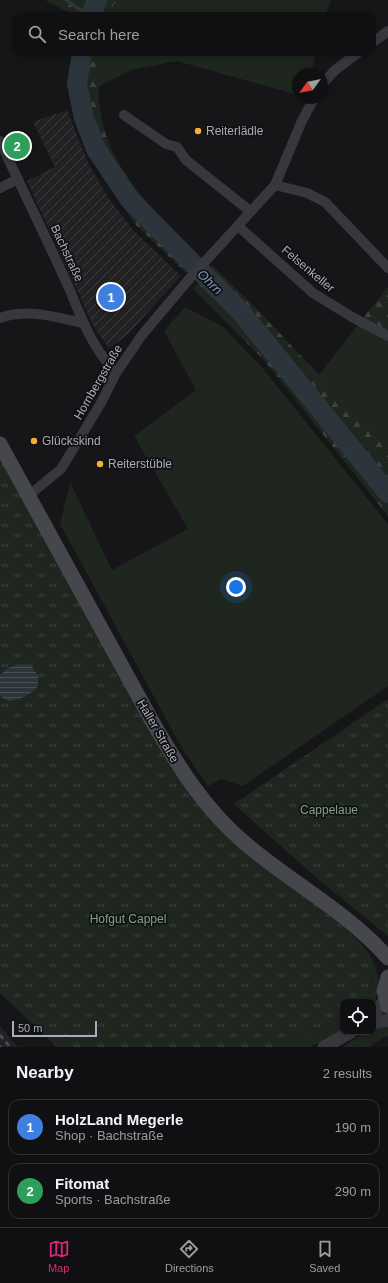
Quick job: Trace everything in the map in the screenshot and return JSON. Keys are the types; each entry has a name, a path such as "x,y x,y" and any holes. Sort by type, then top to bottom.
{"main road":[{"name":"Haller Straße","path":"0,444 152,721 178,766 201,799 245,843 325,902 388,958"},
{"path":"387,1003 384,991 388,977"}],"street":[{"path":"376,40 388,31"},
{"path":"328,78 334,71 354,56"},
{"path":"238,226 275,185 301,123 311,104"},
{"path":"124,115 166,144 177,147 186,160 250,211"},
{"name":"Bachstraße","path":"0,141 64,277 83,323 101,357 116,372"},
{"path":"0,188 18,180"},
{"path":"275,185 307,193 325,202 388,268"},
{"name":"Hornbergstraße","path":"28,496 61,469 101,403 116,372 142,335 190,278 238,226"},
{"name":"Felsenkeller","path":"238,226 313,293 352,317 388,336"},
{"path":"0,318 12,314 32,312 83,323"},
{"path":"376,1012 387,1003"},
{"path":"376,1022 388,1020"},
{"path":"324,1047 346,1035"}],"shaded area":[{"path":"67,110 89,165 108,197 132,229 181,276 128,334 109,349 93,325 27,181 55,167 33,122"},
{"path":"19,664 31,665 38,676 38,686 32,692 17,700 8,701 0,696 0,675 8,668"},
{"path":"0,1026 18,1047 0,1047"}],"green space":[{"path":"45,0 117,0 110,12 68,12"},
{"path":"117,0 331,0 326,12 110,12"},
{"path":"72,56 100,56 99,100 101,116 107,137 115,157 140,193 154,210 200,258 186,273 136,225 102,176 79,126 69,83"},
{"path":"100,56 315,56 312,68 292,68 292,93 177,61 131,70 98,87"},
{"path":"212,265 255,307 388,448 388,516 263,359 193,289"},
{"path":"388,287 388,332 363,318"},
{"path":"185,307 222,326 260,365 388,524 388,686 243,786 221,779 208,786 183,750 60,524 70,482 112,570 188,529 134,436 196,390 164,331"},
{"path":"358,325 388,340 388,448 318,376"},
{"name":"Hofgut Cappel","path":"0,459 147,723 228,837 344,927 368,957 373,971 367,999 340,999 340,1018 274,1047 57,1047 0,993"},
{"name":"Cappelaue","path":"388,699 388,936 319,880 234,804"},
{"path":"344,927 362,945 374,962 378,982 377,994 375,999 366,999 371,985 373,971"},
{"path":"340,1018 340,1031 310,1047 274,1047"},
{"path":"388,1023 388,1037 385,1036 369,1047 343,1047 361,1035 376,1035 376,1027"}],"waterway":[{"path":"66,0 83,12"},
{"name":"Ohrn","path":"92,12 97,0"},
{"name":"Ohrn","path":"81,56 77,84 84,118 96,149 130,200 240,311 388,493"}],"railway":[{"path":"0,1035 10,1047"}],"place":[{"name":"Reiterlädle","path":"198,131"},
{"name":"Fitomat","path":"17,146"},
{"name":"HolzLand Megerle","path":"111,297"},
{"name":"Glückskind","path":"34,441"},
{"name":"Reiterstüble","path":"100,464"}]}
